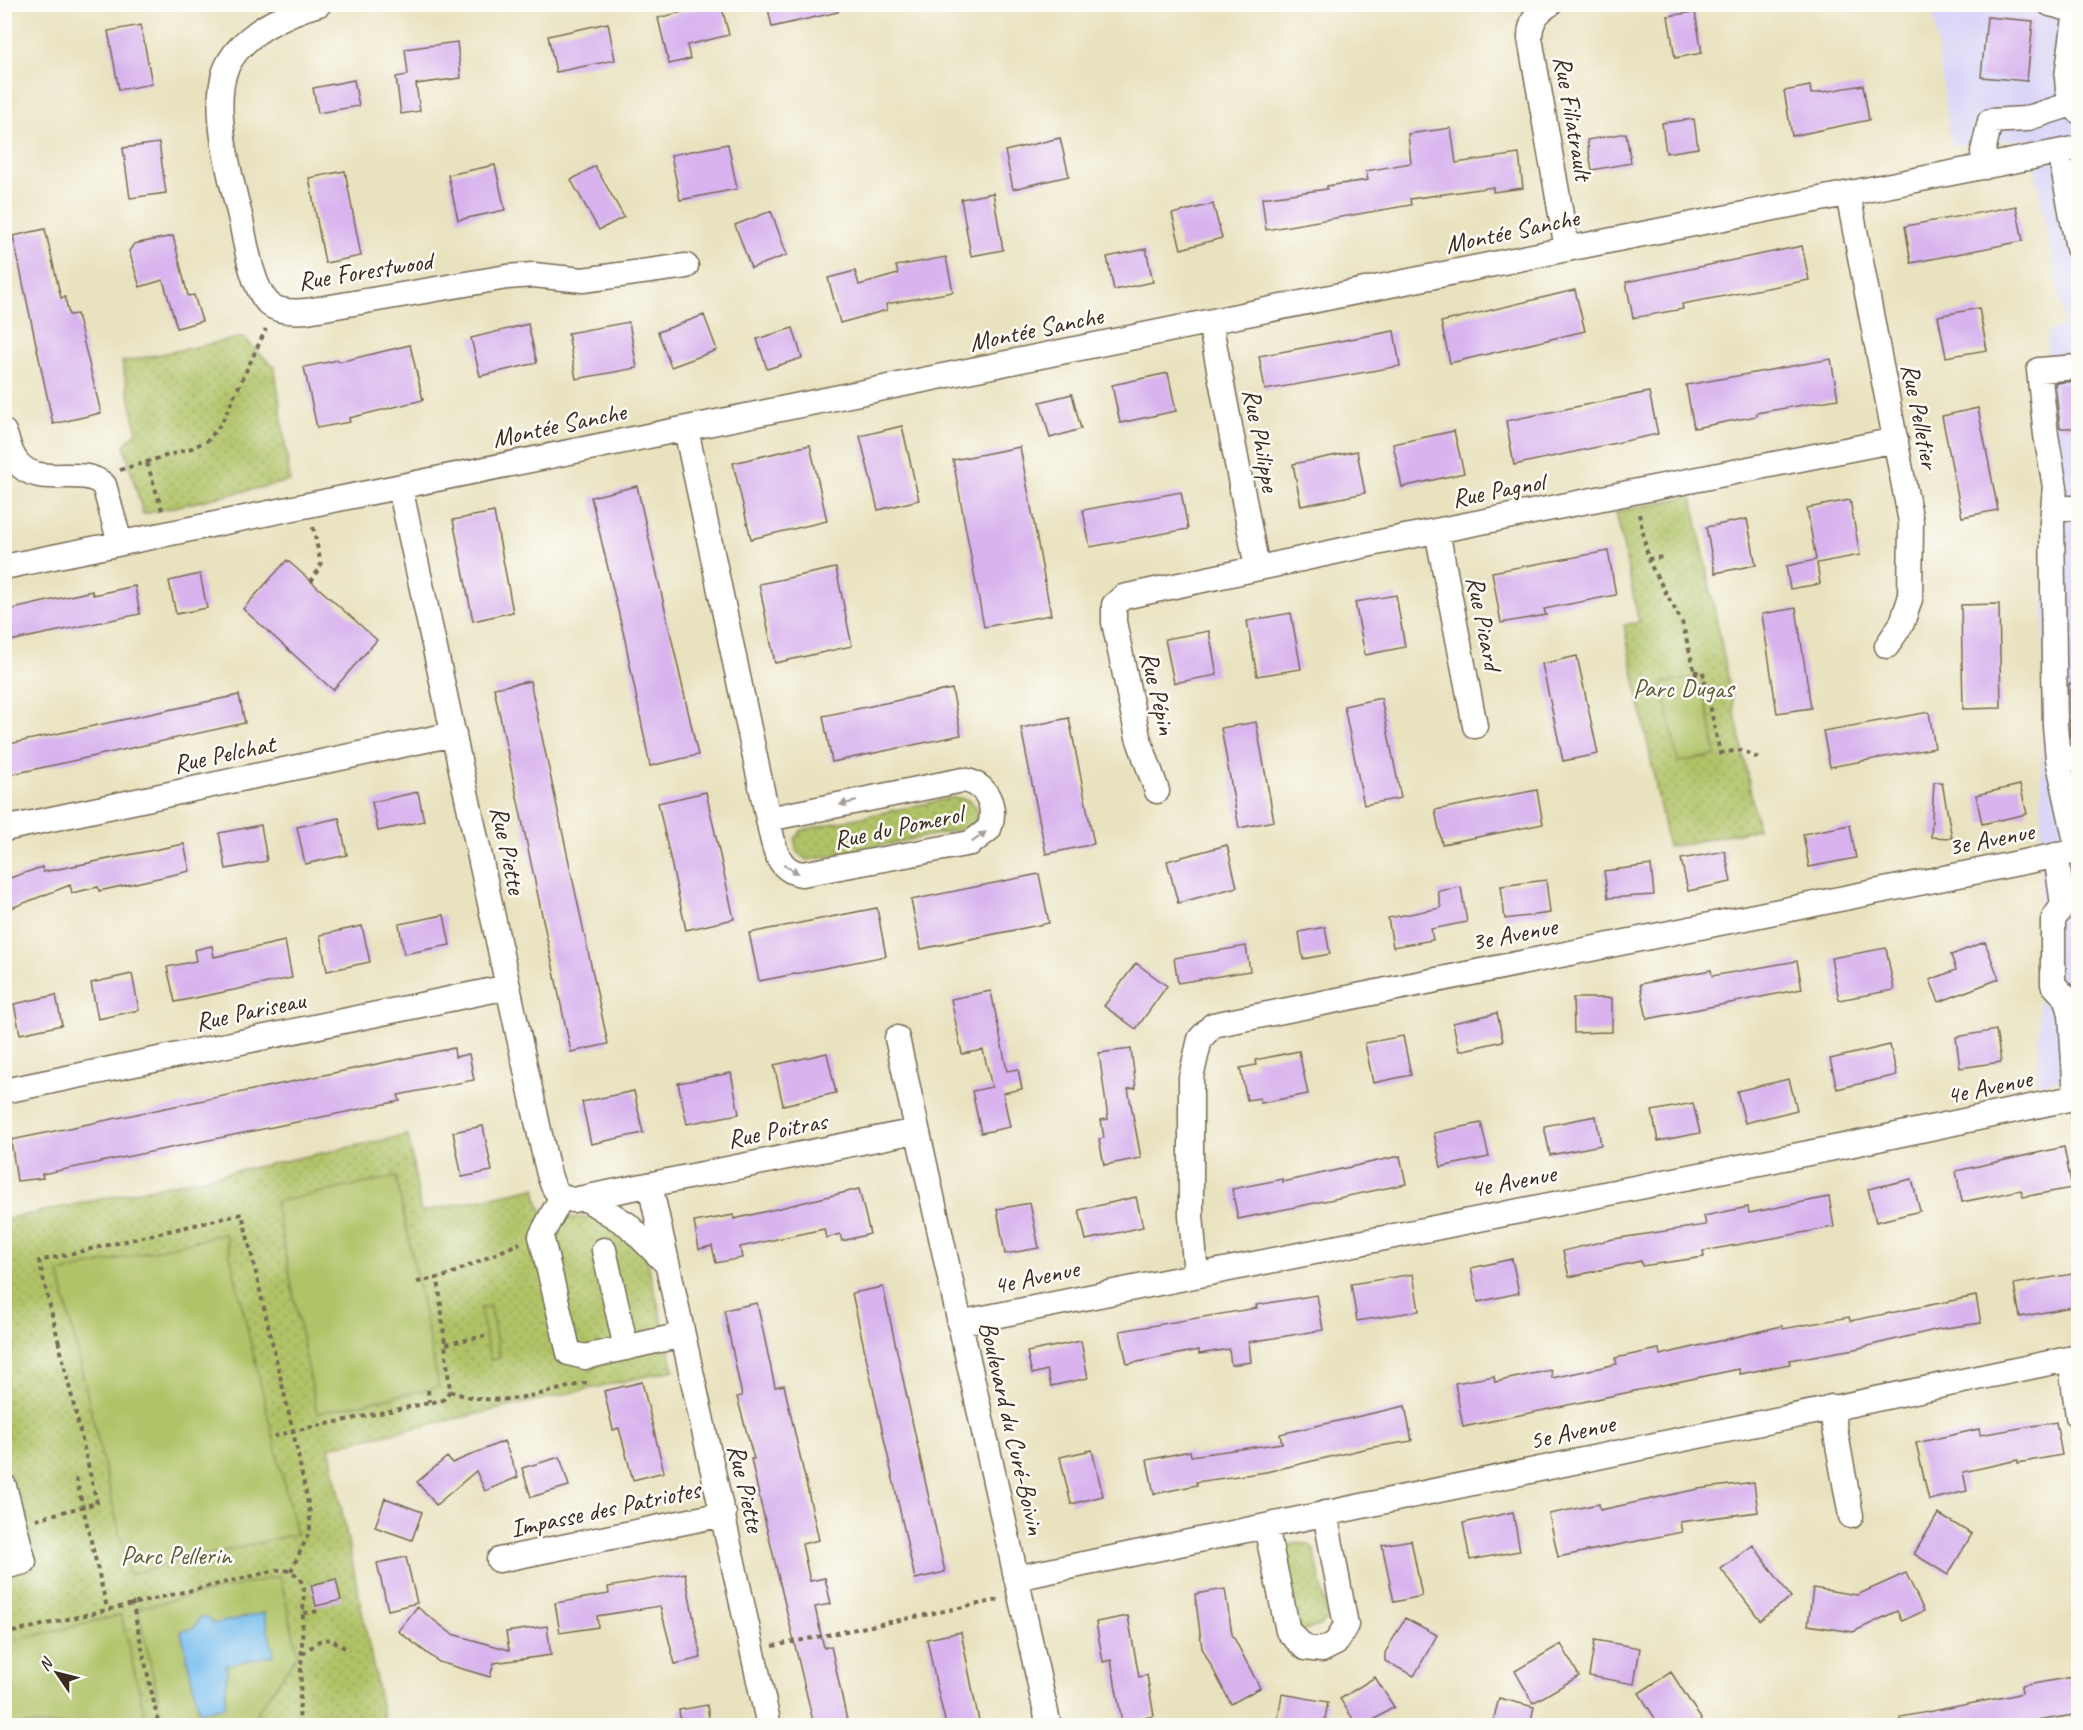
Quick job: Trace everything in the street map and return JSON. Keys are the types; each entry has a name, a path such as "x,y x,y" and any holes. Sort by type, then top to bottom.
{"street":[{"name":"Rue Filiatrault","path":"1550,4 1536,15 1532,22 1530,38 1567,249"},
{"path":"1985,167 1983,152 1990,122 2025,119 2077,107 2067,90 2067,77 2074,24 2079,16 2062,6 2050,4"},
{"name":"Rue Forestwood","path":"313,5 270,24 237,50 226,69 221,92 228,162 241,224 253,272 263,296 272,306 287,311 307,311 496,279 533,275 583,280 686,266"},
{"name":"Montée Sanche","path":"4,567 1567,249 2069,150"},
{"path":"2069,150 2079,248"},
{"name":"Rue Pelletier","path":"1848,194 1911,522 1911,579 1907,610 1887,646"},
{"name":"Rue Philippe","path":"1210,322 1257,568"},
{"path":"2077,1097 2075,1021 2067,999 2053,984 2053,920 2071,903 2071,852 2068,758 2055,702 2052,522 2055,487 2046,435 2039,370 2079,367"},
{"name":"Rue du Pomerol","path":"686,429 768,819 781,863 794,873 802,874 971,843 989,829 992,812 984,789 963,780 768,819"},
{"path":"4,432 16,462 29,471 44,476 90,477 104,485 120,543"},
{"name":"Rue Pagnol","path":"1114,605 1131,594 1896,440"},
{"name":"Rue Piette","path":"400,487 551,1184 561,1197"},
{"path":"2054,508 2079,508"},
{"name":"Rue Picard","path":"1437,531 1475,726"},
{"name":"Rue Pépin","path":"1114,605 1113,617 1124,681 1140,744 1157,792"},
{"name":"Rue Pelchat","path":"4,829 454,735"},
{"name":"3e Avenue","path":"1197,1275 1191,1215 1191,1077 1200,1039 1213,1024 2071,852"},
{"name":"Rue Pariseau","path":"4,1091 508,987"},
{"name":"Boulevard du Curé-Boivin","path":"897,1038 1049,1725"},
{"name":"4e Avenue","path":"959,1323 1849,1145 2077,1097"},
{"name":"Rue Poitras","path":"650,1185 916,1131"},
{"path":"650,1185 573,1200 561,1197 541,1236 566,1350 578,1357 682,1335"},
{"name":"Rue Piette","path":"650,1185 769,1725"},
{"path":"585,1198 628,1225 667,1264"},
{"path":"604,1250 626,1348"},
{"path":"2074,1358 2079,1416"},
{"name":"5e Avenue","path":"1016,1578 2074,1358"},
{"path":"1831,1407 1851,1516"},
{"path":"4,1486 24,1562 4,1567"},
{"name":"Impasse des Patriotes","path":"499,1560 724,1514"},
{"path":"1266,1526 1288,1631 1305,1648 1322,1650 1336,1643 1346,1625 1325,1514"}],"path":[{"path":"117,471 129,465 147,463 201,445 215,434 262,337"},
{"path":"147,463 165,519"},
{"path":"1638,507 1648,559 1654,574 1675,609 1695,675 1703,672 1721,756 1742,750 1758,758"},
{"path":"311,582 319,570 321,557 312,521"},
{"path":"1648,559 1663,557"},
{"path":"1675,609 1683,608"},
{"path":"1682,651 1689,650"},
{"path":"28,1521 97,1503 66,1386 39,1261 242,1214 310,1513 310,1531 291,1571"},
{"path":"417,1282 438,1278 530,1240"},
{"path":"273,1437 443,1400 450,1391 438,1278"},
{"path":"446,1344 485,1336"},
{"path":"450,1391 481,1400 507,1401 594,1380"},
{"path":"428,1390 429,1402"},
{"path":"76,1478 107,1608"},
{"path":"4,1634 132,1602 278,1570 291,1571 302,1583 304,1613 299,1725"},
{"path":"769,1647 1002,1599"},
{"path":"132,1602 159,1725"},
{"path":"304,1613 320,1611"},
{"path":"303,1654 319,1641 331,1639 349,1651"},
{"path":"302,1666 308,1666"}],"shaded area":[{"path":"1932,5 2078,5 2078,1075 2038,1085 2047,332 2065,325 2029,139 1951,145"}],"green space":[{"path":"243,337 275,368 290,481 143,514 124,445 137,432 122,362"},
{"name":"Parc Dugas","path":"1692,496 1758,829 1668,847 1624,625 1639,622 1616,512"},
{"path":"1701,676 1716,755 1678,762 1662,684"},
{"path":"951,798 965,799 975,806 977,817 968,828 814,859 806,860 796,850 795,839 802,830"},
{"name":"Parc Pellerin","path":"408,1135 421,1212 535,1188 538,1203 545,1215 558,1218 588,1217 605,1221 646,1256 674,1370 329,1447 385,1725 5,1726 4,1369 8,1368 4,1352 5,1219"},
{"path":"396,1177 439,1387 317,1413 275,1202"},
{"path":"225,1234 296,1534 129,1574 59,1273"},
{"path":"490,1307 500,1358 490,1360 480,1308"},
{"path":"1293,1543 1308,1544 1314,1549 1328,1618 1322,1625 1297,1632 1283,1551"},
{"path":"280,1576 298,1654 248,1725 164,1725 138,1608"},
{"path":"121,1615 147,1725 10,1725 5,1702 5,1643"}],"water":[{"path":"264,1613 274,1655 226,1665 226,1706 199,1712 181,1631 194,1628 201,1617 207,1618 214,1624"}],"building":[{"path":"721,4 729,35 687,45 690,59 669,64 658,18"},
{"path":"767,4 837,4 838,12 772,27"},
{"path":"1695,12 1702,53 1675,58 1668,16"},
{"path":"1987,17 2033,21 2027,81 1981,77"},
{"path":"608,23 615,60 556,72 548,36"},
{"path":"141,25 152,84 119,90 108,31"},
{"path":"457,42 461,78 416,84 420,111 401,114 396,77 408,75 405,49"},
{"path":"354,80 359,106 318,113 313,88"},
{"path":"1863,85 1869,120 1792,136 1784,91 1810,86 1811,94"},
{"path":"1694,119 1698,148 1666,153 1662,123"},
{"path":"1451,128 1456,163 1519,154 1523,188 1493,192 1493,187 1410,199 1411,205 1266,230 1262,198 1327,189 1327,186 1368,180 1366,171 1411,163 1408,134"},
{"path":"1626,133 1631,163 1592,170 1587,140"},
{"path":"1060,138 1069,176 1013,189 1005,151"},
{"path":"159,143 166,193 130,198 123,148"},
{"path":"728,144 737,189 680,200 671,155"},
{"path":"495,165 505,210 458,220 448,175"},
{"path":"595,166 624,217 599,230 571,180"},
{"path":"345,171 361,256 325,263 309,178"},
{"path":"993,193 1003,250 971,256 961,199"},
{"path":"1213,204 1222,238 1181,249 1172,214"},
{"path":"2016,206 2023,241 1911,263 1905,226"},
{"path":"771,211 787,255 751,268 735,225"},
{"path":"45,229 61,298 65,297 69,315 77,314 101,413 53,424 13,236"},
{"path":"173,236 188,296 194,295 202,321 177,328 163,280 140,287 129,251 134,244"},
{"path":"1802,246 1809,280 1682,304 1683,309 1633,318 1626,282"},
{"path":"1146,249 1153,282 1114,290 1107,257"},
{"path":"946,257 953,292 886,304 887,310 840,323 828,278 855,271 859,285 898,274 896,266"},
{"path":"1575,290 1585,331 1450,363 1441,322"},
{"path":"1979,308 1987,350 1946,357 1938,316"},
{"path":"704,315 717,350 671,367 658,332"},
{"path":"629,322 637,368 576,379 568,333"},
{"path":"528,324 537,363 480,376 471,338"},
{"path":"793,328 802,358 767,369 757,339"},
{"path":"1394,331 1400,366 1265,390 1259,356"},
{"path":"410,345 423,400 349,418 350,422 317,428 304,367 338,360 339,362"},
{"path":"1831,359 1838,399 1757,413 1757,416 1694,428 1686,385"},
{"path":"1168,373 1176,411 1120,423 1112,385"},
{"path":"2079,381 2079,428 2060,428 2055,383"},
{"path":"1649,392 1658,434 1514,465 1506,421"},
{"path":"1072,394 1081,429 1050,438 1040,402"},
{"path":"1978,408 1998,510 1962,517 1942,416"},
{"path":"902,426 919,500 878,510 860,436"},
{"path":"1454,431 1464,473 1402,487 1393,444"},
{"path":"810,445 827,521 751,539 733,463"},
{"path":"1020,447 1051,615 984,627 953,460"},
{"path":"1357,451 1365,493 1301,506 1293,464"},
{"path":"637,486 698,755 650,766 625,640 591,497"},
{"path":"1181,492 1188,529 1090,547 1083,510"},
{"path":"1850,500 1860,555 1817,563 1820,584 1790,589 1786,566 1816,560 1807,508"},
{"path":"494,512 513,612 473,621 453,520"},
{"path":"1747,519 1756,565 1715,573 1706,527"},
{"path":"1608,551 1616,595 1544,609 1546,615 1501,623 1492,572"},
{"path":"287,560 377,640 333,690 243,609"},
{"path":"836,568 852,646 775,663 759,584"},
{"path":"200,574 207,608 176,614 169,581"},
{"path":"135,586 140,614 10,641 4,611 92,591 93,595"},
{"path":"1396,595 1405,647 1365,655 1355,602"},
{"path":"1999,604 2001,708 1963,709 1961,605"},
{"path":"1796,608 1811,708 1777,713 1762,614"},
{"path":"1291,613 1301,669 1257,676 1247,621"},
{"path":"1209,631 1217,675 1174,683 1165,639"},
{"path":"1577,656 1598,754 1563,761 1542,664"},
{"path":"530,681 608,1044 571,1052 494,688"},
{"path":"2069,684 2079,684 2079,737 2070,737"},
{"path":"952,689 961,735 832,762 823,716"},
{"path":"239,695 245,723 4,776 4,745"},
{"path":"1381,698 1401,798 1364,805 1344,706"},
{"path":"1929,712 1935,748 1830,767 1823,731"},
{"path":"1069,718 1094,844 1046,854 1021,728"},
{"path":"1256,722 1274,821 1239,828 1221,728"},
{"path":"1934,782 1942,782 1952,838 1931,837"},
{"path":"2020,785 2027,814 1982,824 1976,795"},
{"path":"1537,790 1543,824 1442,844 1435,810"},
{"path":"418,792 424,821 378,831 372,802"},
{"path":"706,792 734,919 686,930 658,803"},
{"path":"339,818 347,855 305,864 297,827"},
{"path":"261,825 267,861 226,869 219,833"},
{"path":"1850,825 1856,858 1809,867 1803,834"},
{"path":"184,844 190,871 99,891 98,887 72,893 70,885 4,911 4,880 42,867 43,872"},
{"path":"1227,845 1237,887 1178,903 1167,861"},
{"path":"1725,851 1731,882 1688,891 1681,859"},
{"path":"1651,865 1654,895 1608,898 1604,871"},
{"path":"1039,874 1049,923 921,949 911,900"},
{"path":"1546,880 1550,913 1505,919 1501,886"},
{"path":"1461,887 1467,922 1431,929 1433,940 1393,947 1388,918 1441,908 1438,891"},
{"path":"877,908 886,956 759,981 749,933"},
{"path":"444,915 450,945 404,954 399,924"},
{"path":"362,926 370,962 327,971 320,935"},
{"path":"1325,927 1330,954 1303,959 1299,932"},
{"path":"285,941 292,978 175,1002 167,967 196,961 194,950 212,946 214,957"},
{"path":"1985,942 1999,979 1939,1002 1930,980 1956,970 1951,955"},
{"path":"1246,946 1250,971 1178,983 1174,958"},
{"path":"1886,948 1894,990 1839,1000 1831,958"},
{"path":"1797,961 1802,989 1647,1019 1640,984 1711,970 1712,976"},
{"path":"1136,963 1167,986 1136,1029 1104,1006"},
{"path":"132,974 139,1010 98,1019 91,983"},
{"path":"991,991 1007,1071 1018,1069 1022,1089 1003,1093 1010,1127 981,1133 972,1091 992,1087 983,1050 962,1054 951,999"},
{"path":"56,995 62,1025 20,1034 14,1004"},
{"path":"1573,998 1612,998 1612,1032 1574,1033"},
{"path":"1497,1013 1503,1041 1459,1051 1453,1023"},
{"path":"1996,1030 2001,1062 1960,1068 1956,1037"},
{"path":"1403,1036 1411,1075 1373,1083 1365,1043"},
{"path":"1890,1045 1897,1075 1837,1089 1830,1059"},
{"path":"454,1048 455,1057 469,1054 474,1080 398,1095 400,1101 42,1174 43,1178 17,1181 11,1140"},
{"path":"1131,1049 1136,1088 1128,1089 1141,1158 1104,1165 1099,1139 1104,1138 1101,1120 1108,1119 1099,1053"},
{"path":"1299,1051 1308,1094 1261,1103 1260,1098 1247,1100 1240,1068 1256,1065 1255,1060"},
{"path":"827,1053 836,1093 783,1105 774,1065"},
{"path":"731,1073 739,1114 687,1124 678,1083"},
{"path":"1789,1079 1797,1110 1745,1123 1737,1091"},
{"path":"634,1091 643,1133 591,1144 582,1102"},
{"path":"1693,1103 1700,1133 1658,1141 1652,1111"},
{"path":"1596,1116 1601,1145 1550,1155 1544,1126"},
{"path":"1481,1123 1489,1157 1441,1167 1434,1133"},
{"path":"483,1126 492,1171 462,1177 453,1132"},
{"path":"2064,1147 2072,1188 2023,1197 2021,1190 1962,1202 1956,1171"},
{"path":"1400,1156 1406,1184 1238,1219 1232,1189 1283,1179 1283,1182"},
{"path":"1912,1179 1920,1211 1876,1222 1868,1189"},
{"path":"859,1189 870,1234 842,1241 840,1234 826,1238 824,1229 740,1247 742,1258 716,1263 712,1246 699,1249 694,1222 734,1215 734,1219"},
{"path":"1136,1197 1143,1227 1086,1240 1079,1210"},
{"path":"1829,1197 1834,1227 1703,1251 1704,1257 1642,1266 1641,1261 1569,1277 1563,1251 1613,1239 1706,1225 1704,1216 1748,1207 1749,1213"},
{"path":"1030,1203 1039,1248 1005,1254 997,1209"},
{"path":"1512,1259 1519,1293 1478,1302 1471,1268"},
{"path":"1413,1274 1419,1311 1357,1321 1351,1284"},
{"path":"2072,1274 2077,1306 2020,1317 2014,1284"},
{"path":"883,1287 945,1572 915,1579 852,1293"},
{"path":"1317,1295 1323,1330 1249,1342 1251,1362 1231,1365 1229,1349 1199,1354 1199,1350 1127,1364 1120,1331 1257,1308 1256,1305"},
{"path":"1976,1296 1981,1323 1939,1329 1855,1349 1789,1360 1790,1364 1740,1374 1739,1369 1463,1427 1455,1383 1494,1376 1495,1382 1551,1370 1552,1378 1617,1364 1615,1358 1659,1349 1660,1355 1782,1326 1783,1329 1849,1317 1850,1321"},
{"path":"757,1303 775,1387 784,1385 819,1540 802,1544 810,1581 825,1578 831,1604 815,1607 824,1648 831,1646 848,1725 814,1725 760,1500 751,1459 754,1459 737,1397 742,1396 724,1310"},
{"path":"1081,1341 1088,1378 1051,1386 1047,1370 1032,1374 1027,1352"},
{"path":"642,1382 664,1472 633,1480 619,1428 613,1430 604,1391"},
{"path":"1405,1406 1412,1441 1368,1448 1266,1472 1196,1482 1197,1485 1154,1494 1147,1460 1190,1451 1191,1456 1282,1443 1280,1434"},
{"path":"2056,1422 2062,1455 2018,1463 2018,1460 1963,1472 1967,1491 1929,1500 1916,1443 1979,1429 1980,1435"},
{"path":"504,1441 518,1477 485,1491 476,1471 436,1505 417,1482 447,1457 452,1463"},
{"path":"1092,1450 1103,1496 1071,1504 1060,1457"},
{"path":"560,1457 569,1486 531,1497 522,1468"},
{"path":"1754,1482 1758,1512 1680,1522 1682,1532 1558,1557 1549,1514 1599,1504 1600,1510 1698,1489"},
{"path":"385,1498 422,1512 412,1540 375,1527"},
{"path":"1513,1512 1520,1551 1470,1560 1463,1523"},
{"path":"1938,1514 1972,1534 1948,1575 1914,1554"},
{"path":"1411,1540 1422,1596 1394,1602 1382,1545"},
{"path":"1753,1545 1791,1597 1760,1620 1721,1569"},
{"path":"406,1557 417,1603 388,1610 377,1563"},
{"path":"685,1573 701,1658 675,1664 660,1606 597,1616 598,1627 560,1633 555,1603 609,1594 608,1587"},
{"path":"1906,1573 1924,1611 1902,1621 1897,1611 1853,1632 1808,1625 1813,1588 1857,1595"},
{"path":"336,1579 341,1600 316,1606 311,1585"},
{"path":"1225,1589 1232,1634 1260,1688 1231,1704 1202,1648 1195,1594"},
{"path":"417,1607 452,1634 509,1650 506,1632 547,1626 551,1655 494,1663 490,1677 439,1662 398,1631"},
{"path":"1128,1616 1139,1677 1147,1675 1154,1716 1122,1722 1111,1660 1103,1662 1096,1622"},
{"path":"1405,1618 1437,1635 1414,1676 1385,1661 1385,1653"},
{"path":"961,1632 980,1725 946,1725 927,1639"},
{"path":"1595,1640 1640,1648 1634,1684 1589,1676"},
{"path":"1561,1644 1579,1676 1533,1703 1515,1671"},
{"path":"1671,1672 1705,1725 1659,1725 1639,1693"},
{"path":"2079,1676 2079,1714 2013,1725 1902,1725 1901,1717 2010,1696 2022,1693 2021,1686"},
{"path":"1375,1677 1394,1707 1366,1725 1357,1725 1340,1699"},
{"path":"1282,1694 1328,1702 1324,1725 1277,1725"},
{"path":"1499,1698 1534,1707 1530,1725 1492,1725"},
{"path":"707,1705 710,1725 681,1725 679,1710"}]}
